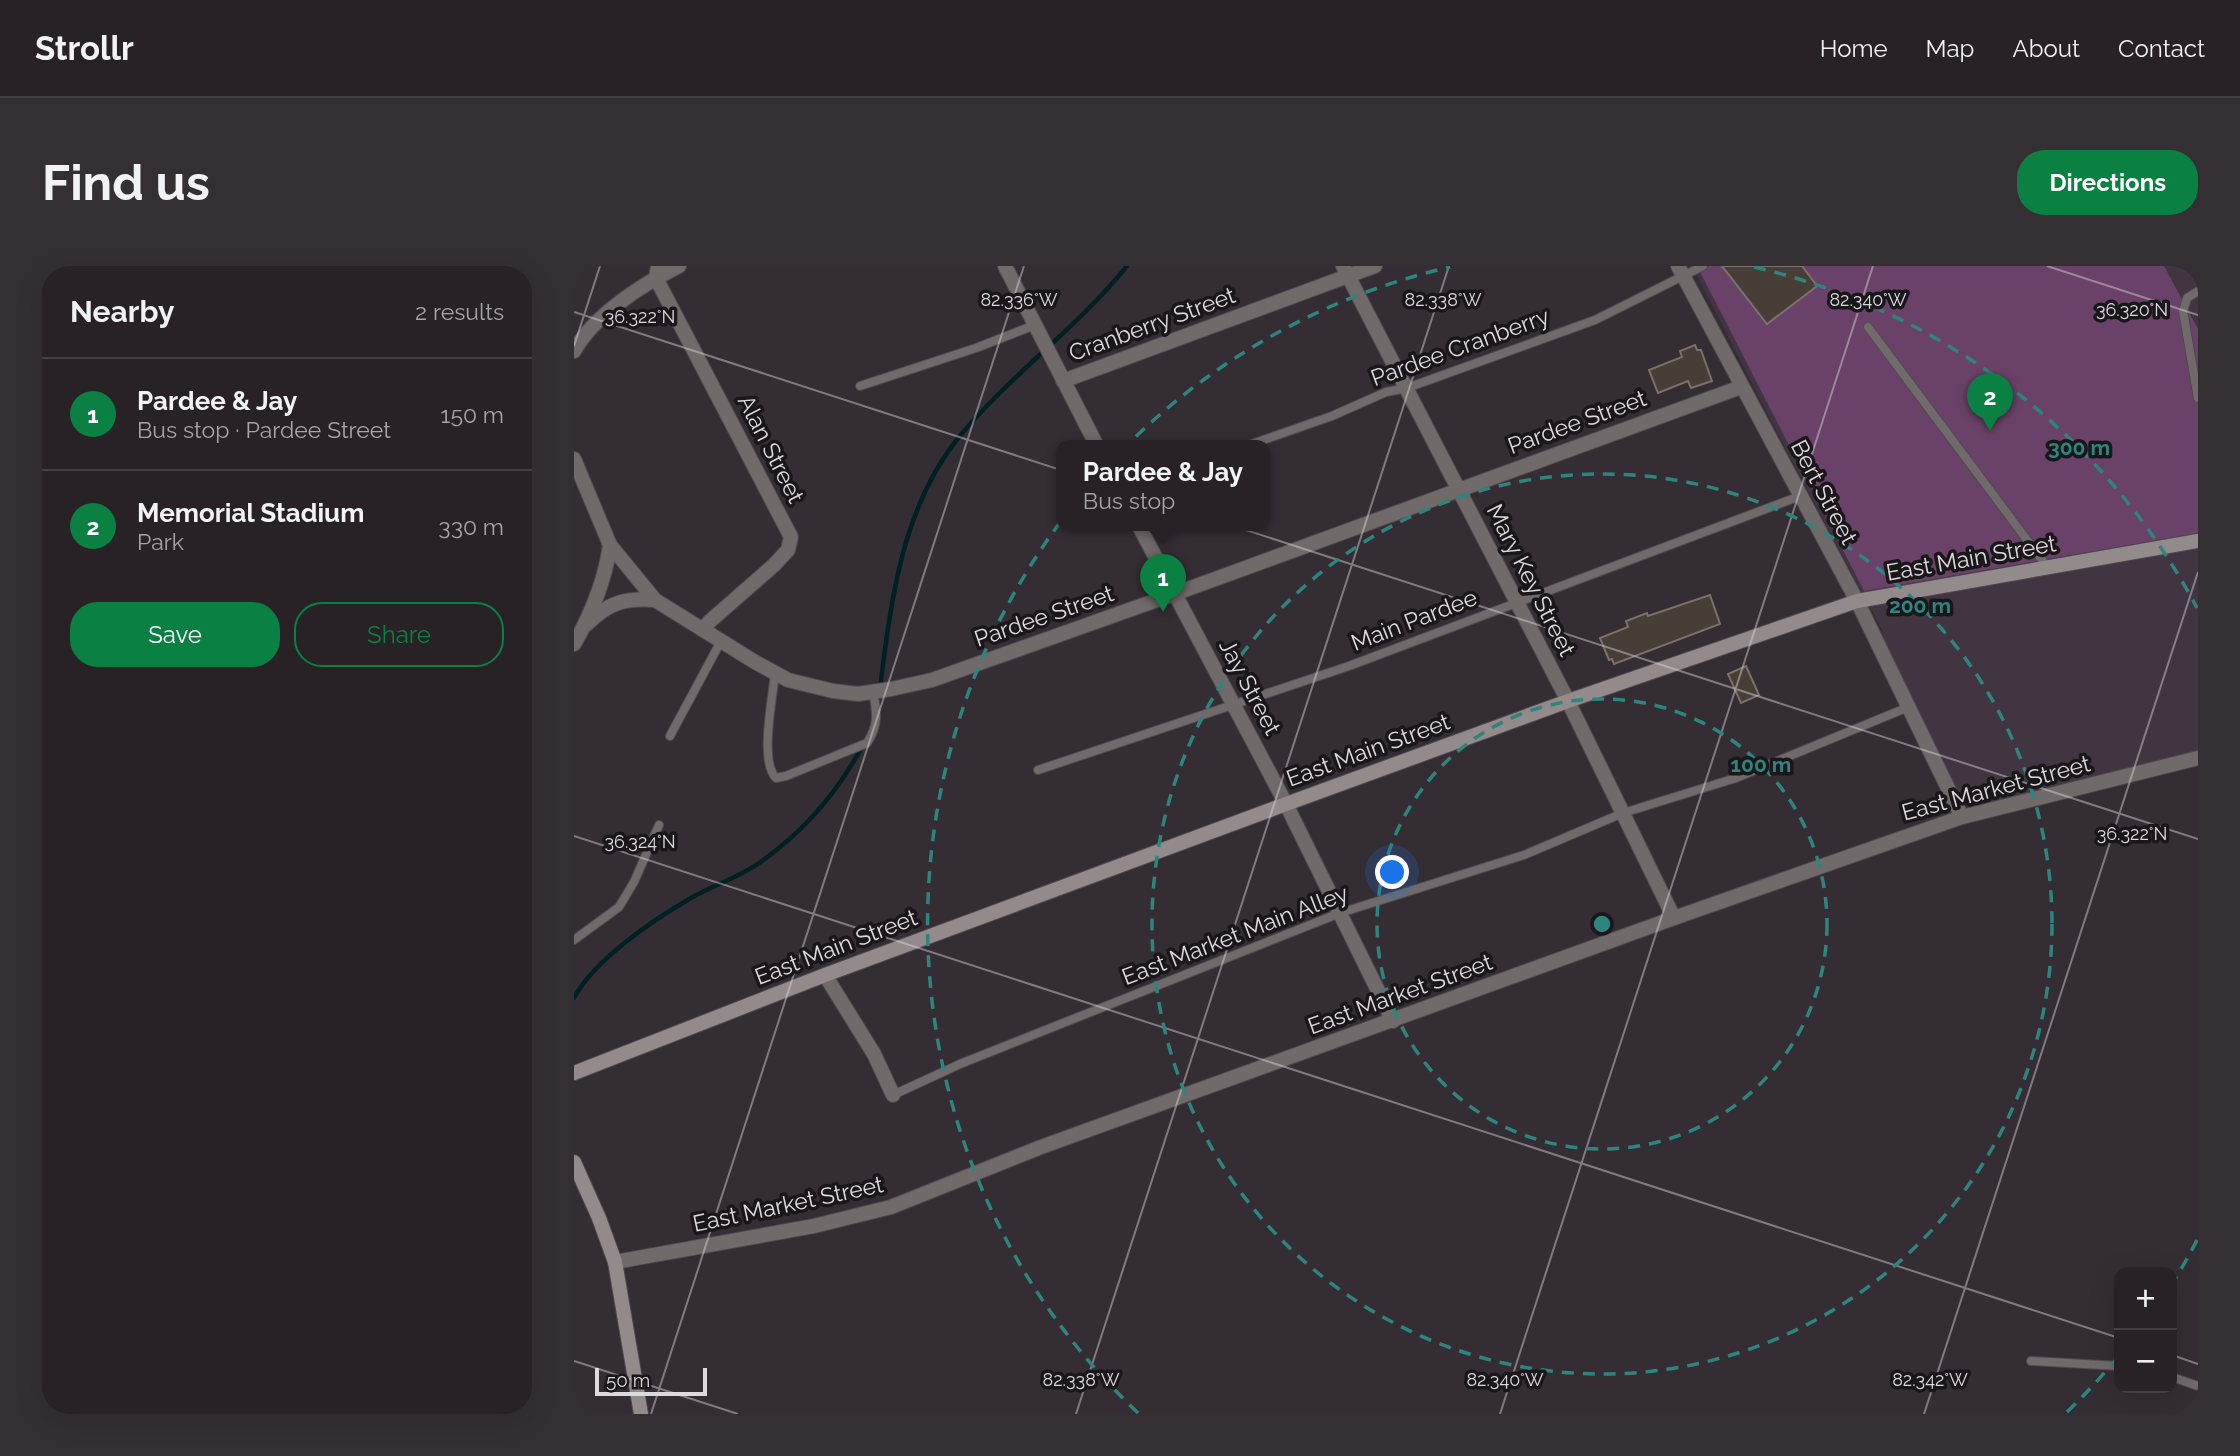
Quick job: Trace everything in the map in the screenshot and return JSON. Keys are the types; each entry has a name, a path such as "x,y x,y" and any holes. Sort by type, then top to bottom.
{"main road":[{"name":"East Main Street","path":"574,1073 825,975 1286,804 1567,701 1857,601 2198,541"},
{"path":"574,1164 599,1218 615,1262 641,1414"}],"street":[{"path":"574,351 580,341 615,306 657,272 679,266"},
{"path":"1005,266 1094,440"},
{"name":"Cranberry Street","path":"1063,381 1346,271 1375,266"},
{"name":"Mary Key Street","path":"1346,271 1517,601 1674,918"},
{"name":"Alan Street","path":"657,272 791,537 788,550 709,622 704,630"},
{"name":"Bert Street","path":"1681,272 1857,601 1962,817"},
{"name":"Pardee Street","path":"610,545 655,600 788,680 833,691 858,694 873,692 932,680 1741,387"},
{"path":"574,459 581,486 610,545 606,574 585,626 574,644"},
{"name":"Jay Street","path":"1142,531 1286,804 1393,1021"},
{"path":"585,626 614,603 633,598 655,600"},
{"name":"East Market Street","path":"615,1262 814,1226 891,1207 1041,1147 1962,817 2198,758"},
{"path":"825,975 874,1054 893,1095"}],"lane":[{"name":"Pardee Cranberry","path":"1263,440 1332,416 1386,392 1407,388 1595,320 1681,272 1703,266"},
{"path":"2198,291 2187,298 2183,311 2198,398"},
{"path":"860,386 976,348 1035,325"},
{"path":"1868,327 2048,568"},
{"name":"Main Pardee","path":"1038,769 1349,666 1801,496"},
{"path":"670,736 721,641"},
{"path":"775,672 768,750 771,772 776,778 867,743 875,731 878,718 873,692"},
{"name":"East Market Main Alley","path":"893,1095 960,1064 1340,913 1524,855 1623,813 1736,778 1910,707"},
{"path":"574,940 619,907 634,882 659,825"},
{"path":"2031,1361 2114,1366"},
{"path":"2177,1379 2198,1386"}],"shaded area":[{"path":"1692,266 2198,266 2198,751 1970,808 1955,790 1884,640 1882,630"},
{"path":"1697,266 2164,266 2198,329 2198,533 1864,591"}],"building":[{"path":"1722,266 1802,266 1817,286 1767,324"},
{"path":"1695,345 1697,350 1701,350 1712,381 1691,388 1688,381 1658,393 1649,370 1682,357 1680,351"},
{"path":"1710,595 1720,624 1614,664 1612,659 1609,660 1600,638 1628,627 1626,621"},
{"path":"1746,666 1759,695 1741,703 1728,674"}],"waterway":[{"path":"880,688 902,556 924,494 940,464 979,414 1087,310 1127,266"},
{"path":"574,998 595,969 643,929 691,898 754,867 792,837 832,794 863,745"}],"place":[{"name":"Memorial Stadium","path":"1990,431"},
{"name":"Pardee & Jay","path":"1163,612"}]}
